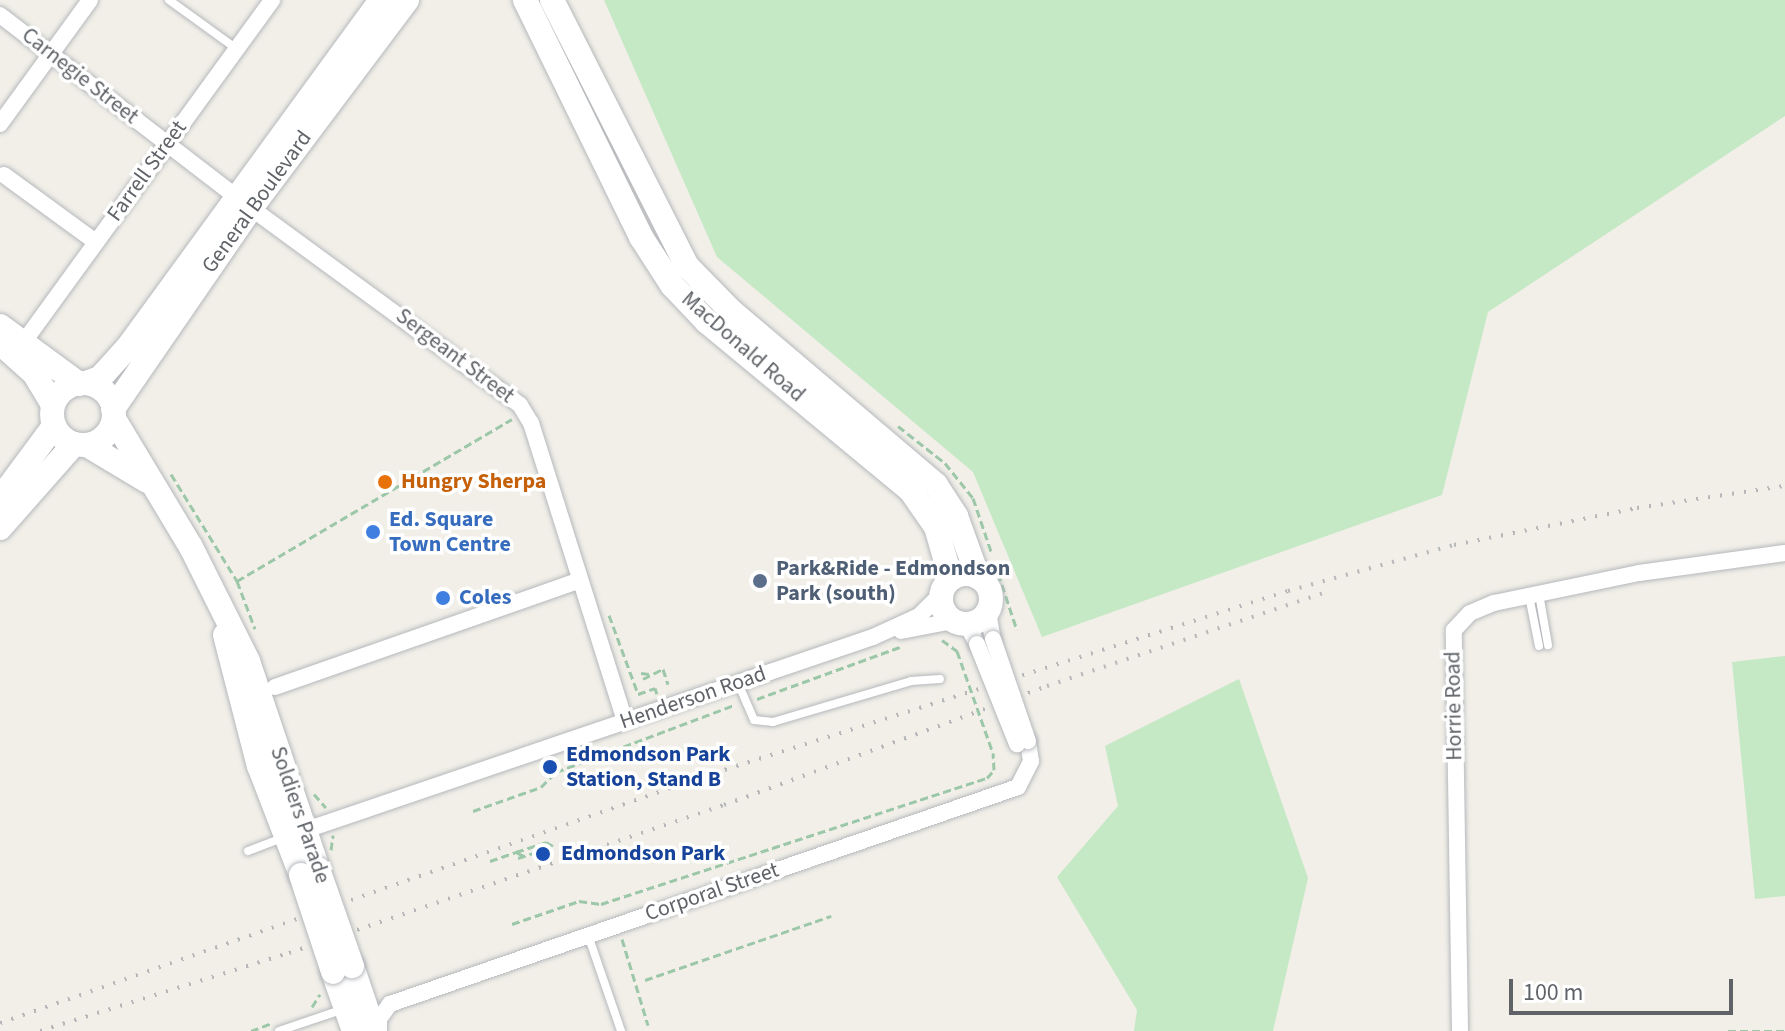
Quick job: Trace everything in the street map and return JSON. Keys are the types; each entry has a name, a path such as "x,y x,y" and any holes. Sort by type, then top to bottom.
{"street":[{"path":"0,124 90,0"},
{"name":"Farrell Street","path":"12,343 96,242 272,0"},
{"path":"0,499 54,415 63,391 100,378 128,347 243,202 381,0"},
{"name":"General Boulevard","path":"114,414 243,202 322,113 407,0"},
{"name":"MacDonald Road","path":"525,0 652,258 707,322 911,491 936,527 946,586"},
{"name":"MacDonald Road","path":"552,0 674,246 722,304 930,478 956,516 978,577"},
{"name":"Carnegie Street","path":"0,15 243,202"},
{"path":"2,173 96,242"},
{"name":"Sergeant Street","path":"243,202 525,411 625,721"},
{"path":"652,258 674,246"},
{"path":"0,326 34,373 54,415 80,444"},
{"path":"0,528 80,444 105,436 114,414 104,391 82,384 12,343"},
{"name":"Soldiers Parade","path":"114,414 149,482 191,547 248,661 296,834 340,976 350,1020"},
{"name":"Soldiers Parade","path":"80,444 149,482"},
{"name":"Horrie Road","path":"1460,1031 1454,630 1470,613 1534,595 1639,573 1785,553"},
{"path":"978,577 991,595 988,612 972,632 944,611 946,586 978,577"},
{"path":"275,687 578,581"},
{"name":"Henderson Road","path":"296,834 873,637 919,616 946,586"},
{"name":"Henderson Road","path":"873,637 972,632"},
{"name":"Corporal Street","path":"390,1004 1018,787 1028,772 1022,743 972,632"},
{"path":"340,976 390,1004 379,1019 376,1031"},
{"name":"Soldiers Parade","path":"340,976 376,1031"}],"lane":[{"path":"169,0 237,49"},
{"path":"1534,595 1543,645"},
{"path":"738,683 754,720 773,722 911,681 940,679"},
{"path":"248,851 296,834"},
{"path":"588,934 621,1031"},
{"path":"279,1031 350,1020"}],"path":[{"path":"237,581 525,411"},
{"path":"894,422 945,463 973,498 1017,630"},
{"path":"512,924 579,901 601,904 987,778 994,770 993,753 957,651 932,638"},
{"path":"473,811 541,787 556,772 904,645"},
{"path":"642,676 663,669 668,684"},
{"path":"490,861 546,842 553,846"},
{"path":"516,852 524,856"},
{"path":"518,858 536,852"},
{"path":"617,899 629,937 620,940 648,1025"},
{"path":"645,980 831,916"},
{"path":"308,1010 340,976"},
{"path":"251,1031 279,1020"},
{"path":"1728,1031 1785,1031"}],"green space":[{"path":"604,0 1785,0 1785,116 1488,312 1442,495 1042,637 973,472 717,257"},
{"path":"1785,656 1785,896 1755,899 1732,662"},
{"path":"1239,679 1308,878 1273,1031 1134,1031 1137,1010 1057,877 1118,806 1105,746"}],"railway":[{"path":"0,1023 702,777 1288,591 1454,545 1637,508 1785,486"},
{"path":"40,1031 289,953 724,805 1047,686 1324,593"}],"place":[{"name":"Hungry Sherpa","path":"385,482"},
{"name":"Ed. Square Town Centre","path":"373,532"},
{"name":"Park&Ride - Edmondson Park (south)","path":"760,581"},
{"name":"Coles","path":"443,598"},
{"name":"Edmondson Park Station, Stand B","path":"550,767"},
{"name":"Edmondson Park","path":"543,854"}]}
